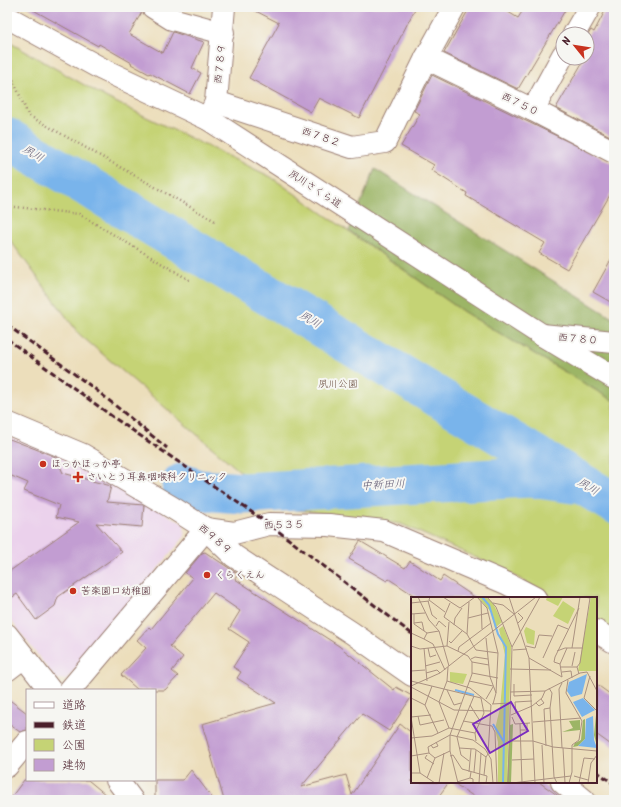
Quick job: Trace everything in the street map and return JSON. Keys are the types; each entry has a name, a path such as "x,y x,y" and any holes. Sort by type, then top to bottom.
{"street":[{"path":"153,7 172,19 223,33"},
{"name":"西７８９","path":"212,110 223,33 224,7"},
{"path":"426,58 454,7"},
{"path":"579,26 589,8 587,7"},
{"name":"夙川さくら道","path":"7,17 102,69 212,110 542,336 614,378"},
{"name":"西７５０","path":"426,58 533,110 614,152"},
{"name":"西７８２","path":"212,110 352,147 385,142 426,58"},
{"path":"533,110 557,66"},
{"name":"西７８０","path":"542,336 614,342"},
{"name":"西９８９","path":"7,423 83,455 173,508 206,529 234,556 352,633 411,674"},
{"name":"西５３５","path":"206,529 234,533 269,524 322,524 384,531 508,584 533,597"},
{"path":"71,689 206,529"},
{"path":"597,633 614,642"},
{"path":"7,635 15,663 49,689"},
{"path":"7,766 26,743"},
{"path":"118,781 132,800"},
{"path":"563,783 584,800"}],"path":[{"path":"7,65 28,115 215,221"},
{"path":"7,206 79,214 190,281"}],"shaded area":[{"name":"苦楽園口幼稚園","path":"7,436 57,453 184,524 185,536 66,680 55,678 7,615"}],"green space":[{"name":"夙川公園","path":"7,41 107,98 271,177 464,312 614,401 614,633 597,624 597,597 551,597 508,572 401,524 283,508 79,334 7,236"},
{"path":"375,169 614,319 614,401 464,312 349,231"}],"building":[{"path":"28,7 141,7 142,12 129,34 163,53 173,32 204,42 192,68 201,73 190,94 150,73 149,74 99,44 98,46"},
{"path":"248,7 416,7 359,118 319,98 311,112 249,78 279,23"},
{"path":"470,7 500,7 518,18 525,7 567,7 518,89 444,53"},
{"path":"607,7 614,7 614,138 556,108 580,66 595,66 595,30"},
{"path":"432,75 614,164 614,188 567,269 539,253 545,243 466,196 467,193 431,170 434,165 401,146 420,114 414,111"},
{"path":"614,254 614,304 593,292"},
{"path":"7,438 56,457 63,473 111,486 107,502 144,505 142,527 96,523 122,552 58,597 55,606 36,620 17,594 7,601 7,573 79,522 56,517 59,505 24,491 28,483 7,474"},
{"path":"360,541 405,568 410,561 440,581 443,576 474,597 416,597 389,579 387,581 349,559"},
{"path":"205,552 238,574 235,579 339,646 394,690 396,687 411,695 389,731 362,714 301,787 346,775 352,795 400,724 411,732 411,783 448,783 436,800 224,800 202,724 276,703 237,678 241,672 233,667 249,642 229,629 240,611 214,593 170,646 183,657 172,671 178,676 165,690 137,689 121,675 146,648 137,640 149,627 151,629 193,578 185,573 202,553"},
{"path":"597,685 614,697 614,747 597,735"},
{"path":"7,698 26,712 26,730 20,732 7,723"},
{"path":"191,770 214,800 155,800 156,780 183,780"},
{"path":"24,780 26,780 89,781 112,800 9,800"},
{"path":"454,783 540,783 564,800 479,800"}],"waterway":[{"name":"夙川","path":"7,138 614,503"},
{"name":"中新田川","path":"182,484 199,490 243,493 530,477 573,483"}],"railway":[{"path":"7,325 95,389 167,448"},
{"path":"7,339 113,417 269,524 411,633"},
{"path":"597,772 614,784"}],"place":[{"name":"ほっかほっか亭","path":"43,464"},
{"name":"さいとう耳鼻咽喉科クリニック","path":"78,477"},
{"name":"くらくえん","path":"207,575"},
{"name":"苦楽園口幼稚園","path":"73,591"}]}
